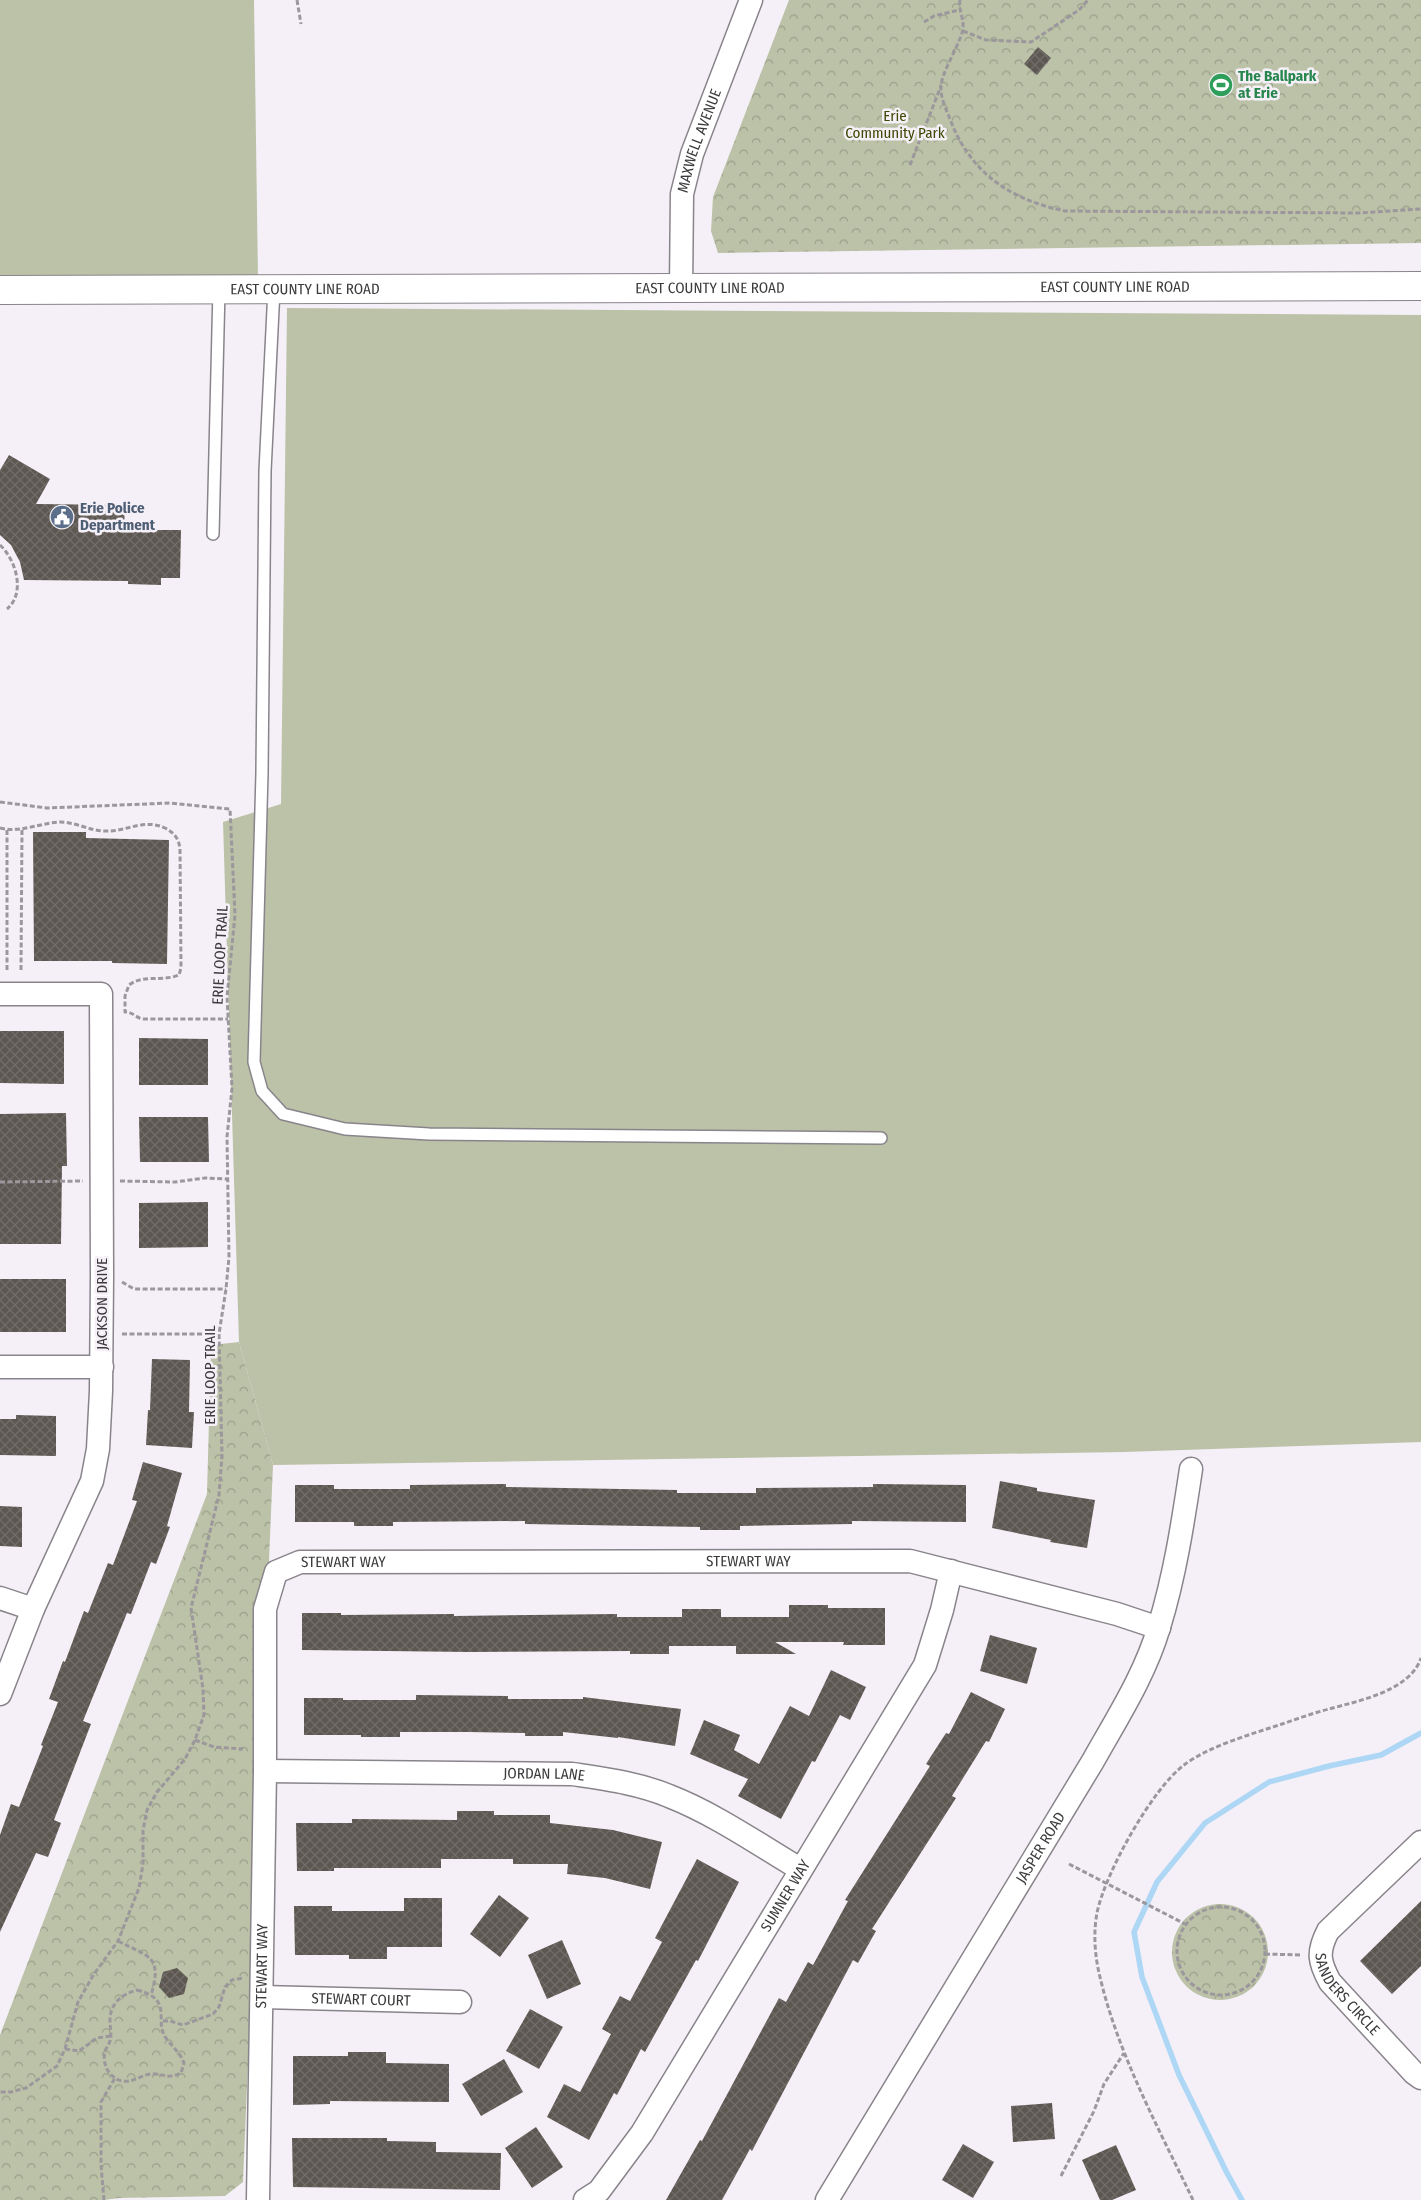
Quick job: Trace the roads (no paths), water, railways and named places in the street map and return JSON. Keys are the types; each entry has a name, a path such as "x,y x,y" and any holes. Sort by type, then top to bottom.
{"main road":[{"name":"EAST COUNTY LINE ROAD","path":"0,290 1421,286"}],"street":[{"name":"MAXWELL AVENUE","path":"681,289 682,194 692,154 752,0"},
{"name":"JACKSON DRIVE","path":"0,994 101,994 102,1367 98,1448 92,1481 33,1609 0,1694"},
{"path":"0,1367 102,1367"},
{"name":"JASPER ROAD","path":"827,2200 1093,1761 1131,1694 1159,1628 1179,1547 1190,1469"},
{"name":"STEWART WAY","path":"258,2200 266,1771 266,1609 276,1572 300,1562 910,1561 951,1571"},
{"path":"951,1571 1125,1616 1159,1628"},
{"name":"SUMNER WAY","path":"585,2200 599,2191 642,2133 925,1665 942,1610 951,1571"},
{"path":"0,1598 33,1609"},
{"name":"JORDAN LANE","path":"266,1771 572,1774 618,1780 669,1796 687,1804 713,1817 800,1869"},
{"name":"SANDERS CIRCLE","path":"1421,1842 1328,1931 1321,1944 1320,1955 1322,1967 1330,1982 1414,2073 1421,2078"},
{"name":"STEWART COURT","path":"262,1997 460,2002"}],"lane":[{"path":"212,534 220,289"},
{"path":"274,289 265,471 262,773 254,1062 262,1092 282,1114 345,1129 429,1134 881,1138"}],"waterway":[{"path":"1242,2200 1179,2075 1142,1977 1134,1932 1157,1882 1205,1823 1269,1782 1381,1755 1421,1733"}],"place":[{"name":"The Ballpark at Erie","path":"1221,85"},
{"name":"Erie Police Department","path":"62,517"}],"park label":[{"name":"Erie Community Park","path":"895,124"}]}
